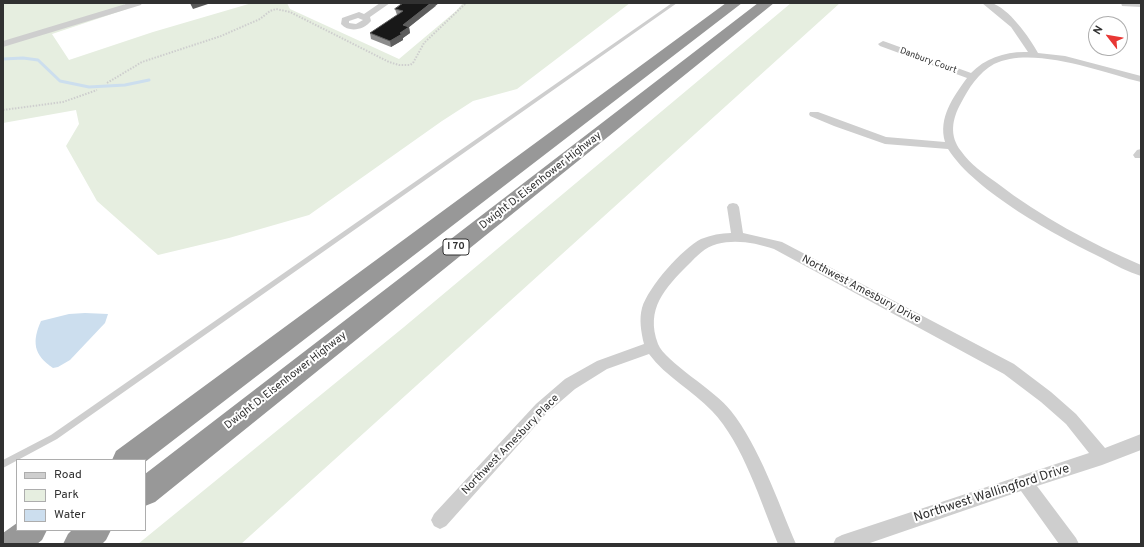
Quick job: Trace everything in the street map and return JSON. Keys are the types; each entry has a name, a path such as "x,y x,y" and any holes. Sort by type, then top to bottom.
{"highway":[{"name":"I 70","path":"127,459 736,3"},
{"name":"Dwight D. Eisenhower Highway","path":"146,491 767,3"},
{"path":"14,544 31,531"},
{"path":"78,544 95,531"}],"street":[{"path":"3,44 138,3"},
{"path":"365,17 386,3"},
{"path":"986,3 1013,22 1023,34 1034,54"},
{"path":"1125,4 1141,4"},
{"name":"Danbury Court","path":"883,44 972,77"},
{"path":"1141,79 1058,58 1034,54 1010,56 990,62 972,77 950,111 947,121 948,133 952,146 967,166 1003,195 1033,215 1107,256 1141,271"},
{"path":"814,114 838,124 886,140 952,146"},
{"path":"733,207 738,237"},
{"name":"Northwest Amesbury Drive","path":"652,347 647,327 647,312 652,297 659,286 697,248 711,242 738,237 758,239 778,245 1009,369 1046,397 1071,419 1102,457"},
{"path":"652,347 666,364 703,392 725,415 745,448 787,544"},
{"name":"Northwest Amesbury Place","path":"440,520 541,409 570,384 602,365 652,347"},
{"name":"Northwest Wallingford Drive","path":"842,544 1102,457 1141,442"},
{"path":"1024,482 1070,544"}],"lane":[{"path":"3,464 54,437 675,3"}],"path":[{"path":"107,84 142,62 221,36 260,19 270,11 276,9 290,12 389,62 400,65 410,64 416,60 420,48 424,43 466,3"},
{"path":"3,110 68,101 83,97 97,90"}],"green space":[{"path":"3,3 123,3 127,9 52,34 69,60 153,32 252,3 287,3 290,9 399,59 456,11 463,3 630,3 517,89 473,101 442,121 309,215 229,238 158,255 97,201 66,146 79,124 76,110 3,123"},
{"path":"791,3 840,3 241,544 138,544 404,327"}],"water":[{"path":"69,314 108,314 105,323 70,360 58,367 53,368 41,358 36,347 36,335 41,321"}],"building":[{"path":"403,3 431,3 403,25 409,27 400,33 402,34 390,41 370,33 403,11 395,9"}],"waterway":[{"path":"3,59 23,58 38,60 60,81 89,87 125,85 149,80"}]}
